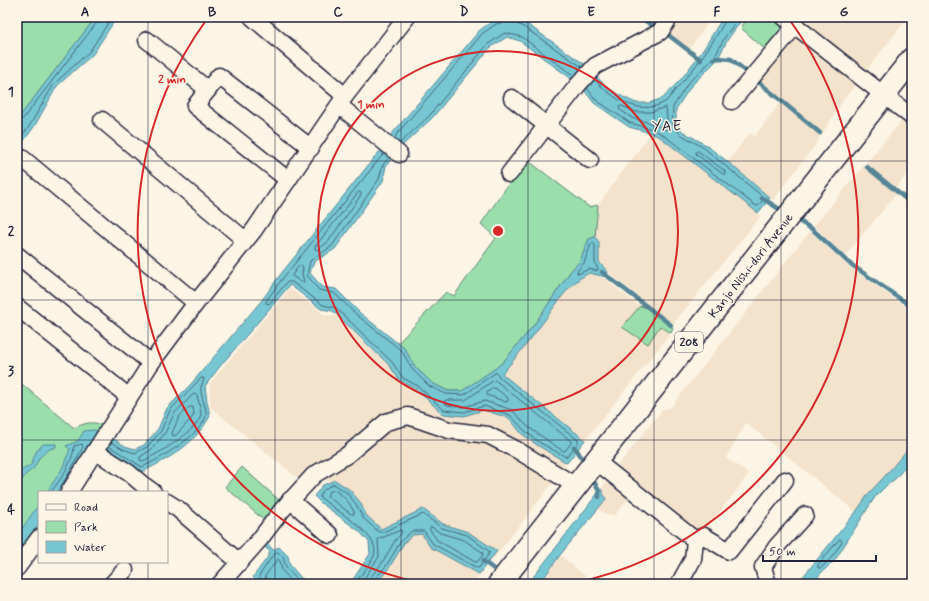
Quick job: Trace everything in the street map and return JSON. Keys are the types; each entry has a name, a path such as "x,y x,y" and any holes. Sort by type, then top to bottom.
{"highway":[{"name":"Kanjo Nishi-dori Avenue","path":"499,584 912,59"}],"street":[{"path":"252,17 343,101 384,142 399,154"},
{"path":"70,491 151,363 245,240 343,101 407,17"},
{"path":"732,101 753,77 790,22 912,117"},
{"path":"509,174 577,86 595,66 665,26"},
{"path":"146,40 208,90"},
{"path":"288,180 195,106 219,76 311,148"},
{"path":"512,98 590,160"},
{"path":"102,120 245,240"},
{"path":"22,158 196,303"},
{"path":"17,255 151,363"},
{"path":"17,307 129,397"},
{"path":"220,584 290,500 314,475 347,455 386,422 408,416 449,430 488,435 517,450 587,472 694,540"},
{"path":"96,449 152,491"},
{"path":"694,540 704,536 729,551 785,480"},
{"path":"290,500 330,535"},
{"path":"168,503 178,509 239,562"},
{"path":"768,584 764,567 777,546 805,515"},
{"path":"17,568 38,539"},
{"path":"678,584 693,559 694,540"},
{"path":"112,584 125,570"}],"shaded area":[{"path":"636,17 713,17 687,52 663,32"},
{"path":"791,17 908,17 866,71"},
{"path":"795,31 855,78 856,84 844,99 813,148 773,200 728,162 749,133 755,136 782,100 756,78"},
{"path":"907,119 912,123 912,168 897,187 897,193 845,256 814,226 902,120"},
{"path":"651,133 660,137 758,213 760,217 673,324 608,272 599,263 599,242 595,237 598,205"},
{"path":"810,231 849,267 912,311 912,444 869,493 856,512 746,423 726,458 749,474 706,530 692,531 616,468 662,410 671,407"},
{"path":"589,273 603,278 640,306 622,327 660,326 671,333 585,440 502,374 540,326 557,301 578,279"},
{"path":"290,288 325,315 337,316 389,365 400,381 416,389 422,396 464,416 483,410 509,418 522,434 567,463 494,558 419,517 381,534 323,476 310,488 210,407 210,383"},
{"path":"609,477 632,494 615,515 608,515 597,509 606,499 601,489"},
{"path":"423,531 432,543 483,572 473,584 371,584 407,535"},
{"path":"560,555 595,584 541,584 540,583"}],"green space":[{"path":"17,17 96,17 17,120"},
{"path":"748,17 778,17 789,26 767,51 741,28"},
{"path":"526,159 589,207 598,205 595,237 589,239 580,261 570,272 534,325 504,361 462,391 448,391 432,383 415,367 405,349 398,343 446,292 454,296 496,238 481,224"},
{"path":"640,306 645,307 673,328 671,333 660,326 648,344 622,327"},
{"path":"17,380 74,428 88,423 103,425 64,491 38,491 38,529 17,557"},
{"path":"242,467 280,501 265,521 225,487"}],"water":[{"path":"96,17 119,17 115,20 93,54 57,86 34,127 17,150 17,120"},
{"path":"723,17 744,17 728,39 717,60 691,86 676,109 676,123 682,131 706,145 770,198 758,213 660,137 629,127 594,103 581,86 520,41 507,37 491,47 432,118 403,145 386,166 383,181 335,249 314,262 310,273 322,287 336,289 360,313 405,349 415,367 432,383 448,391 462,391 504,361 534,325 570,272 580,261 589,239 595,237 599,242 599,262 608,272 606,277 589,273 574,283 562,296 532,338 502,374 585,440 567,463 522,434 509,418 483,410 464,416 443,414 416,389 400,381 389,365 333,311 321,309 290,285 221,365 205,386 210,416 197,435 189,443 172,456 142,472 103,448 90,442 73,475 62,491 48,491 62,469 70,449 66,446 78,441 84,431 101,431 125,446 135,449 144,445 158,429 167,408 191,384 262,300 280,275 378,153 387,146 391,135 480,30 494,20 510,18 524,22 584,64 608,88 636,103 649,103 663,98 682,78 703,50"},
{"path":"43,444 56,444 56,447 48,450 39,458 34,468 17,483 17,473 31,465 36,452"},
{"path":"912,444 912,459 895,479 875,497 835,560 820,574 813,584 797,584 856,512 869,493"},
{"path":"335,480 350,490 360,502 366,515 381,529 423,509 443,524 468,532 497,551 479,574 430,547 422,534 413,535 404,543 389,568 376,584 350,584 370,554 369,542 359,531 321,503 314,496 323,485"},
{"path":"601,489 606,499 560,555 540,583 541,584 528,584"},
{"path":"38,505 38,525 17,554 17,536"},
{"path":"266,542 273,550 279,547 288,556 290,565 301,578 311,584 259,584 253,577 270,552 263,545"}],"waterway":[{"path":"639,17 667,34 701,60"},
{"path":"713,59 731,59 820,133"},
{"path":"867,167 912,204"},
{"path":"762,198 784,212"},
{"path":"794,218 812,229 849,263 912,307"},
{"path":"602,272 671,325"},
{"path":"574,447 585,464"},
{"path":"591,476 599,491 599,497"},
{"path":"483,561 499,573"}],"district":[{"name":"YAE","path":"667,126"}]}
